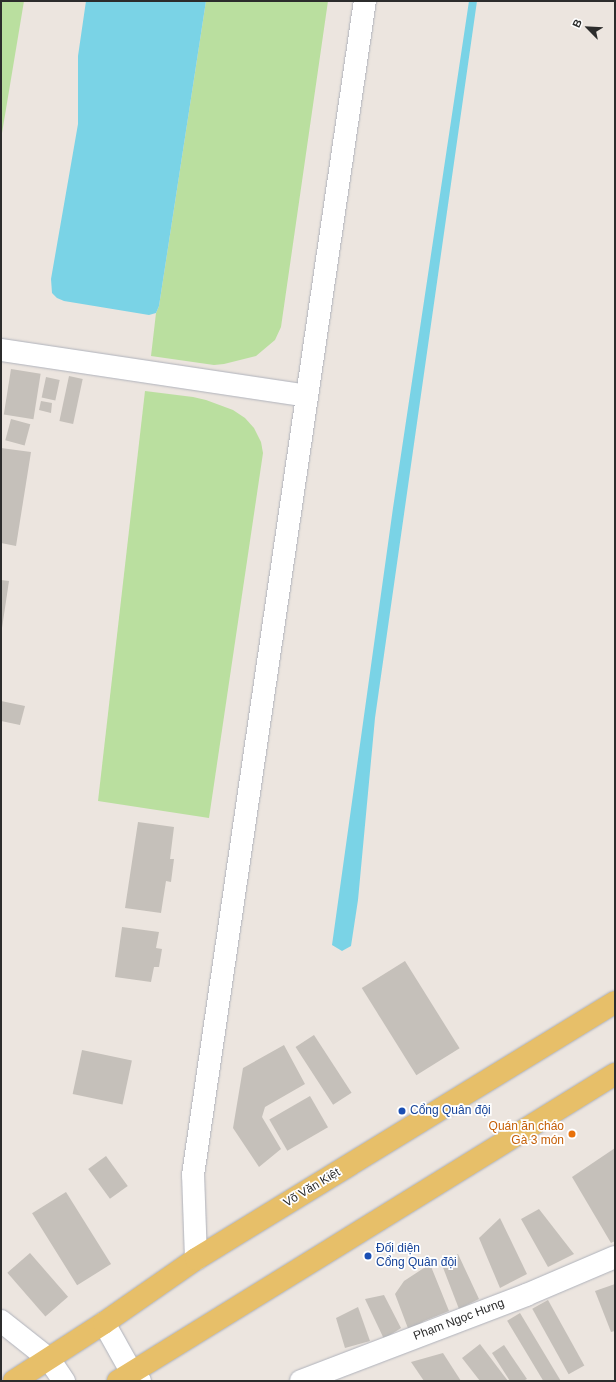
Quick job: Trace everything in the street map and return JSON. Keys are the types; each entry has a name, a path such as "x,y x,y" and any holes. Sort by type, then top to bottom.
{"main road":[{"name":"Võ Văn Kiệt","path":"14,1381 104,1323 196,1259 615,1002"},
{"path":"130,1378 615,1074"}],"street":[{"path":"196,1259 193,1175 365,1"},
{"path":"1,350 307,396"},
{"name":"Phạm Ngọc Hưng","path":"301,1381 526,1294 615,1257"},
{"path":"1,1321 49,1359 64,1381"},
{"path":"104,1323 130,1378"}],"green space":[{"path":"1,1 24,1 1,139"},
{"path":"206,1 328,1 281,327 275,340 256,356 214,365 151,356 156,313 159,306"},
{"path":"145,391 193,397 233,410 245,418 254,428 261,442 263,453 209,818 98,801"}],"water":[{"path":"86,1 206,1 159,306 156,313 149,315 64,301 57,298 52,293 51,279 78,124 78,56"},
{"path":"469,1 477,1 375,718 358,900 351,946 342,951 332,945 393,508"}],"building":[{"path":"11,369 41,374 33,419 4,414"},
{"path":"69,376 83,379 73,424 59,421"},
{"path":"46,377 60,380 55,400 42,398"},
{"path":"41,401 52,403 51,413 39,410"},
{"path":"11,419 30,424 25,445 5,440"},
{"path":"1,448 31,452 16,546 1,543"},
{"path":"1,580 9,581 2,628 1,627"},
{"path":"1,701 25,706 20,725 1,721"},
{"path":"138,822 174,827 170,859 174,859 171,882 166,881 161,913 125,908"},
{"path":"122,927 159,932 156,948 162,949 159,967 154,967 151,982 115,977"},
{"path":"405,961 460,1048 416,1075 362,988"},
{"path":"314,1035 352,1093 333,1105 296,1047"},
{"path":"284,1045 305,1084 265,1107 262,1117 281,1149 259,1167 233,1128 243,1068"},
{"path":"82,1050 132,1061 123,1105 73,1094"},
{"path":"310,1096 328,1127 287,1151 269,1120"},
{"path":"615,1148 615,1241 611,1243 572,1177"},
{"path":"106,1156 128,1186 110,1199 88,1169"},
{"path":"66,1192 111,1264 77,1285 32,1213"},
{"path":"539,1209 574,1254 548,1267 521,1219"},
{"path":"500,1218 527,1274 500,1288 479,1238"},
{"path":"30,1253 68,1297 45,1316 7,1273"},
{"path":"458,1254 479,1299 459,1309 442,1265"},
{"path":"430,1264 449,1311 424,1321 409,1331 395,1294 404,1281"},
{"path":"615,1284 615,1331 611,1332 595,1291"},
{"path":"384,1295 401,1328 384,1339 365,1299"},
{"path":"548,1300 584,1366 569,1374 532,1309"},
{"path":"358,1307 370,1341 345,1348 336,1318"},
{"path":"520,1313 561,1381 543,1381 507,1321"},
{"path":"480,1344 508,1381 480,1381 462,1358"},
{"path":"504,1345 527,1379 523,1381 510,1381 492,1353"},
{"path":"443,1353 461,1381 424,1381 411,1362"}],"place":[{"name":"Cổng Quân đội","path":"402,1111"},
{"name":"Quán ăn cháo Gà 3 món","path":"572,1134"},
{"name":"Đối diện Cổng Quân đội","path":"368,1256"}]}
